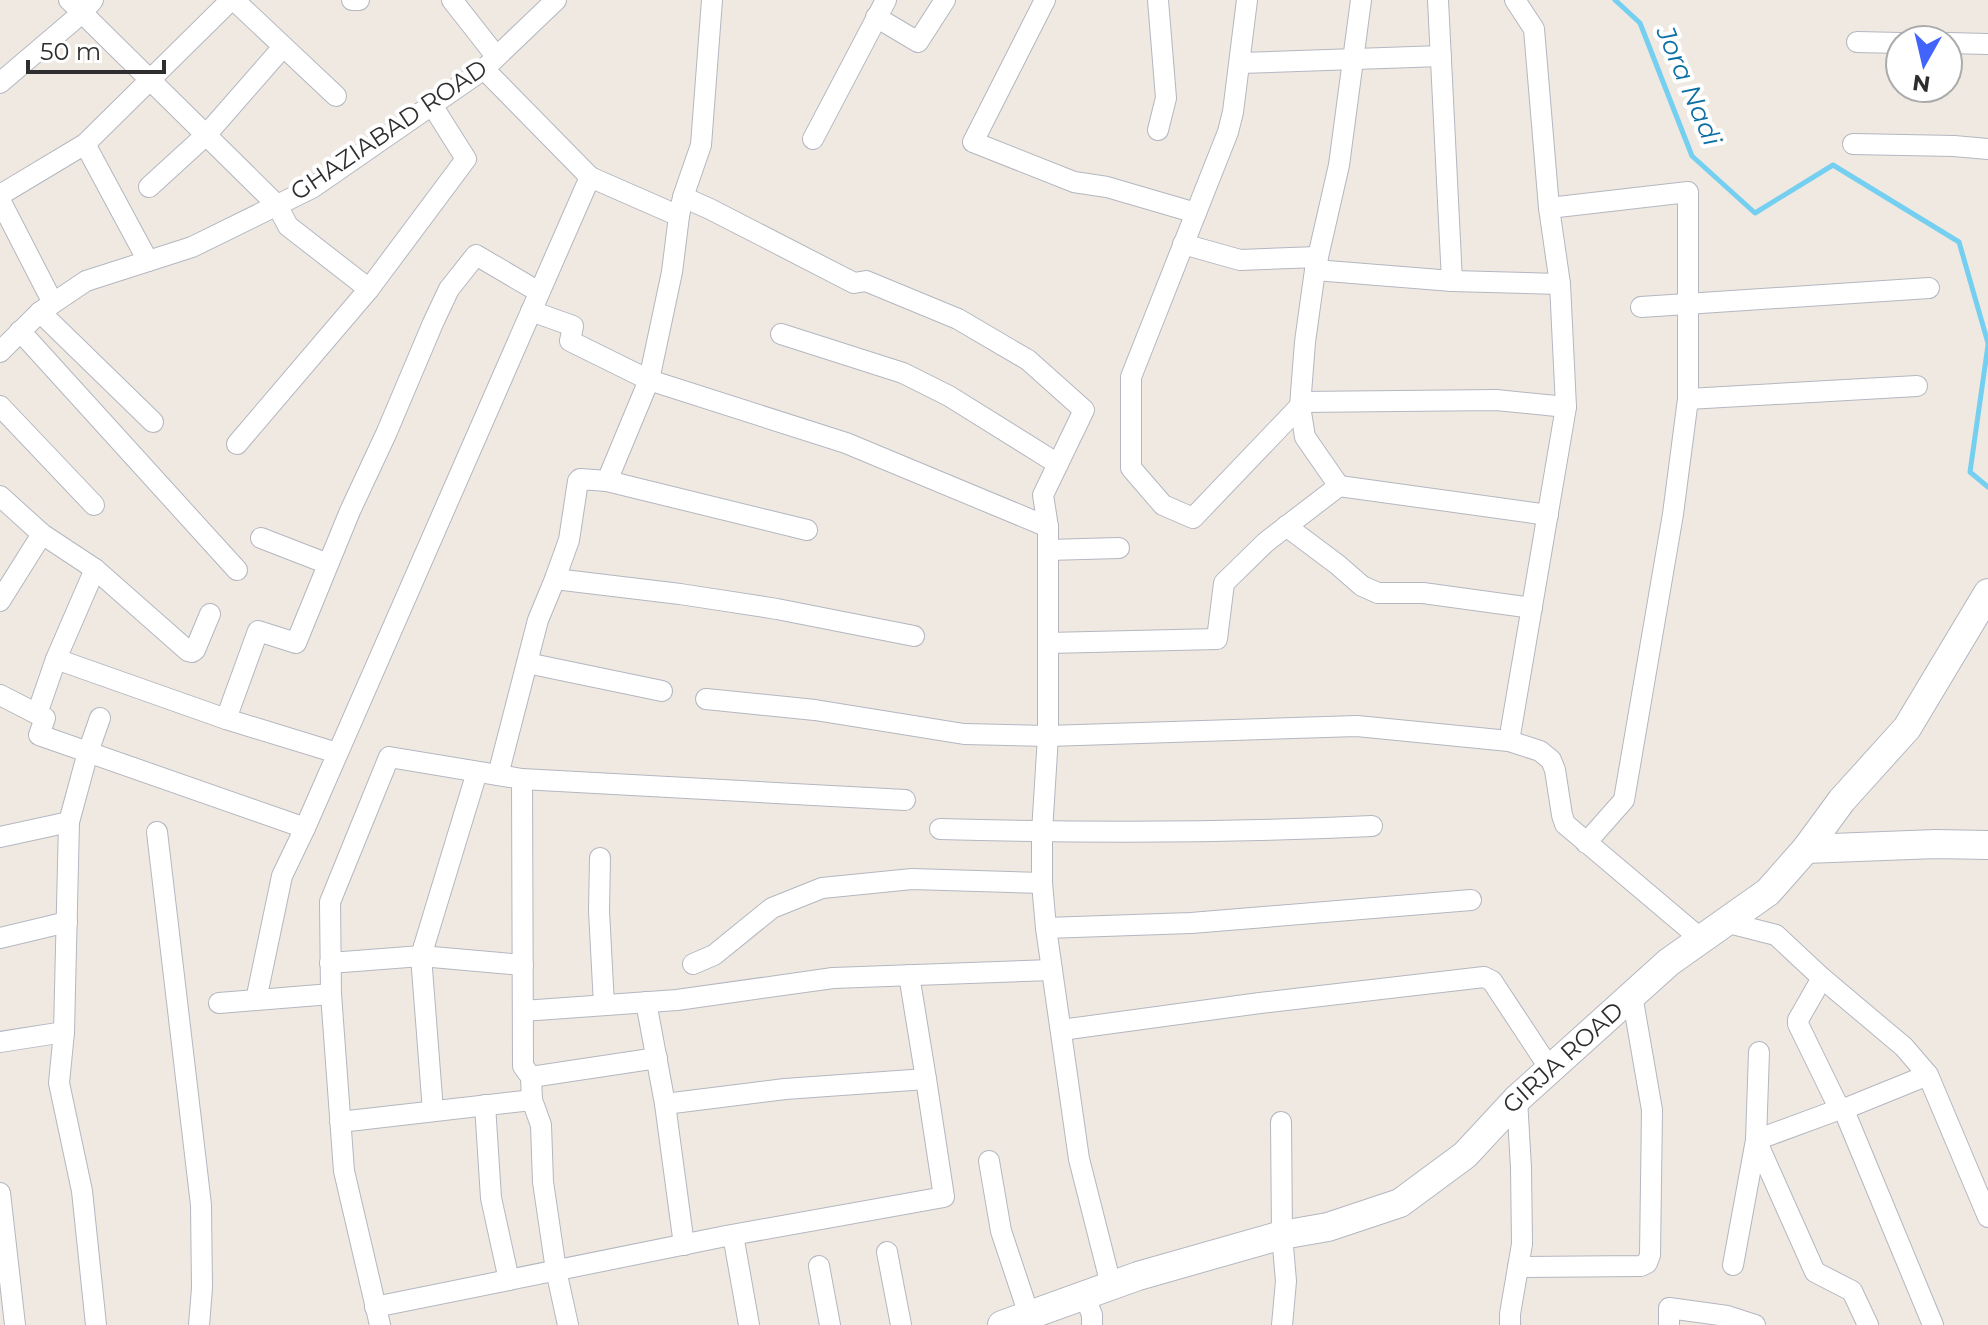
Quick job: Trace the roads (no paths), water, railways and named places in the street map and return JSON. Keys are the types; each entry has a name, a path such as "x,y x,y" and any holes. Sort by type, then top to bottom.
{"main road":[{"name":"GIRJA ROAD","path":"1002,1325 1111,1285 1282,1235 1328,1227 1400,1203 1465,1155 1517,1099 1669,962 1768,892 1806,849 1842,800 1907,728 1988,593"},
{"path":"1806,849 1988,845"}],"street":[{"path":"153,422 46,308 0,198 85,144 232,0 336,96"},
{"path":"352,0 359,0"},
{"path":"452,0 490,63 590,177 681,207 710,209 854,283 866,281 958,319 1028,360 1084,410 1043,495 1048,527 1048,736 1042,883 1079,1159 1111,1285"},
{"name":"GHAZIABAD ROAD","path":"0,352 46,308 86,281 192,247 312,188 490,63 556,0"},
{"path":"607,481 649,380 672,272 681,207 701,145 712,0"},
{"path":"813,139 881,9 918,42 945,0"},
{"path":"1045,0 973,142 1074,182 1107,187 1196,213"},
{"path":"1158,0 1166,98 1158,130"},
{"path":"1247,0 1228,132 1131,377 1131,468 1163,505 1193,518 1300,404 1496,400 1566,407"},
{"path":"1339,486 1305,437 1300,404 1305,342 1317,263 1339,165 1361,0"},
{"path":"1438,0 1452,281"},
{"path":"1509,741 1566,407 1560,284 1549,208 1534,29 1515,0"},
{"path":"0,83 81,4 150,80 277,205 288,226 369,289"},
{"path":"1857,42 1884,43"},
{"path":"1964,43 1988,44"},
{"path":"149,187 206,135 283,47"},
{"path":"1240,63 1441,56"},
{"path":"237,444 369,289 466,159 432,105"},
{"path":"85,144 148,261"},
{"path":"1853,144 1988,149"},
{"path":"256,1000 282,876 590,177"},
{"path":"1549,208 1688,192 1688,399 1673,514 1624,800 1586,843"},
{"path":"1183,244 1240,260 1317,263 1452,281 1560,284"},
{"path":"226,719 258,631 296,643 433,323 449,289 476,255 535,302 573,326 570,341 649,380 846,443 1048,527"},
{"path":"1641,307 1929,288"},
{"path":"20,331 237,570"},
{"path":"781,334 903,373 949,396 1058,464"},
{"path":"1688,399 1917,386"},
{"path":"0,406 94,505"},
{"path":"498,775 538,620 569,540 580,479 607,481 807,530"},
{"path":"1048,643 1217,639 1224,583 1266,542 1339,486 1548,515"},
{"path":"0,496 42,534 95,569 188,651 195,650 210,614"},
{"path":"1286,526 1362,586 1378,593 1423,593 1532,608"},
{"path":"0,601 42,534"},
{"path":"261,538 328,564"},
{"path":"1048,550 1119,548"},
{"path":"37,714 56,659 95,569"},
{"path":"555,579 777,609 914,636"},
{"path":"56,659 226,719 337,753"},
{"path":"527,663 662,691"},
{"path":"0,695 45,718 39,735 305,828"},
{"path":"706,699 815,710 964,734 1048,736 1357,726 1509,741 1540,751 1551,760 1565,824 1701,939"},
{"path":"96,1325 82,1191 59,1083 64,1032 69,822 100,718"},
{"path":"905,800 522,779 389,757 330,902 331,994 344,1171 377,1316 556,1270 944,1197 909,975"},
{"path":"433,1111 421,956 477,772"},
{"path":"522,779 523,1066 531,1077 532,1100 541,1125 543,1182 568,1325"},
{"path":"0,837 69,822"},
{"path":"940,829 1276,831 1372,826"},
{"path":"157,832 201,1205 199,1325"},
{"path":"600,858 599,911 604,1005"},
{"path":"693,964 714,955 772,908 822,888 912,879 1042,883"},
{"path":"1046,928 1191,923 1471,900"},
{"path":"0,938 67,922"},
{"path":"1725,922 1776,935 1904,1047 1928,1075 1988,1217"},
{"path":"330,963 421,956 523,965"},
{"path":"523,1011 677,1000 833,978 1052,970"},
{"path":"1061,1030 1484,977 1492,981 1550,1069"},
{"path":"1822,978 1798,1024 1838,1106 1843,1108 1933,1325"},
{"path":"219,1003 331,994"},
{"path":"1518,1267 1641,1266 1647,1263 1650,1255 1652,1110 1632,995"},
{"path":"646,1002 665,1104 684,1245"},
{"path":"0,1042 64,1032"},
{"path":"1733,1265 1756,1140 1759,1052"},
{"path":"531,1077 657,1058"},
{"path":"1756,1140 1928,1075"},
{"path":"665,1104 785,1089 926,1079"},
{"path":"1510,1325 1522,1244 1517,1099"},
{"path":"340,1122 532,1100"},
{"path":"485,1105 491,1198 509,1280"},
{"path":"1281,1122 1282,1235 1286,1281 1282,1325"},
{"path":"1756,1140 1815,1272 1852,1291 1868,1325"},
{"path":"989,1161 1001,1231 1029,1315"},
{"path":"0,1193 15,1325"},
{"path":"733,1235 749,1325"},
{"path":"887,1252 901,1325"},
{"path":"819,1266 830,1325"},
{"path":"1084,1294 1092,1315 1092,1325"},
{"path":"1669,1325 1669,1308 1727,1316 1755,1325"}],"waterway":[{"name":"Jora Nadi","path":"1615,0 1640,23 1692,156 1755,213 1833,165 1959,242 1988,343"},
{"name":"Jora Nadi","path":"1988,345 1970,472 1988,487"}]}
